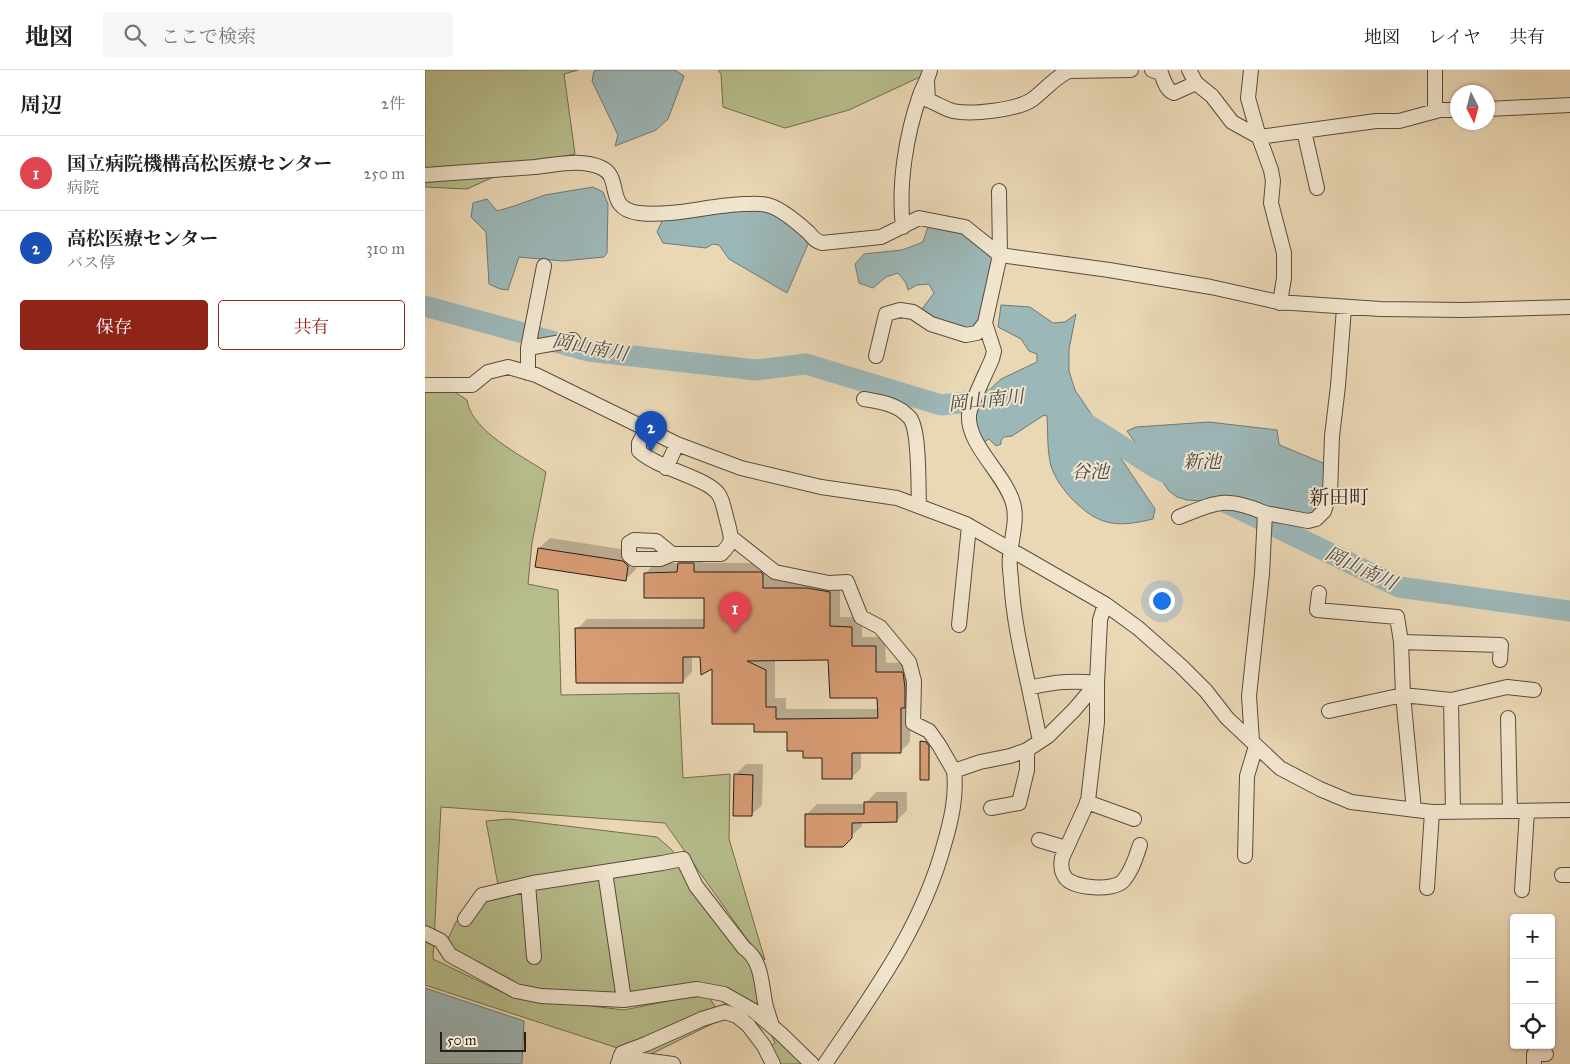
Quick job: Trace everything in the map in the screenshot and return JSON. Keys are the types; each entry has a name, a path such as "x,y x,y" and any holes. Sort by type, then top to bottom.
{"street":[{"path":"929,76 928,100 953,111 977,111 1015,108 1022,105 1031,100 1062,74 1069,71 1131,70"},
{"path":"1152,70 1161,73 1166,86 1174,93 1196,83"},
{"path":"1189,70 1196,83 1212,96 1232,122 1259,136 1375,121 1399,121 1435,112 1450,111"},
{"path":"1251,70 1248,98 1273,180 1271,203 1284,253 1284,278 1280,303"},
{"path":"1435,70 1435,112"},
{"path":"903,227 900,205 911,124 921,92 929,76"},
{"path":"1495,109 1570,105"},
{"path":"1304,131 1317,188"},
{"path":"425,175 538,167 557,163 591,164 606,170 611,176 616,200 621,206 639,213 675,212 725,204 767,205 778,210 808,232 815,242 822,243 881,237 919,218 965,227 1000,255 1118,271 1211,287 1280,303 1344,308 1465,310 1570,307"},
{"path":"876,356 885,314 900,310 913,312 931,324 966,335 977,334 985,323 1000,255 999,191"},
{"path":"527,373 528,348 544,266"},
{"path":"1179,516 1213,503 1245,504 1265,513 1308,521 1316,519 1324,511 1330,493 1332,436 1344,308"},
{"path":"985,323 994,351 969,414 971,428 980,448 1008,489 1014,504 1014,520 1009,556 1012,596 1016,627 1040,740"},
{"path":"528,348 573,340"},
{"path":"425,384 472,385 488,372 508,367 536,375 646,430 741,468 821,487 897,498 969,526 1105,604 1138,628 1181,666 1206,691 1227,718 1280,768 1320,789 1351,802 1432,812 1570,810"},
{"path":"865,399 887,403 902,411 911,420 916,438 919,506"},
{"path":"646,430 639,443 639,451 647,459 715,490 722,503 732,538 775,572 829,583 847,582 861,617 880,627 909,662 914,681 913,723 929,732 954,771 956,786 951,823 939,864 921,910 903,946 825,1064"},
{"path":"666,468 677,444"},
{"path":"1245,856 1247,776 1254,744 1249,696 1262,574 1265,513"},
{"path":"959,625 969,526"},
{"path":"672,554 721,554 729,546 732,538"},
{"path":"1319,593 1317,610 1397,617 1401,642 1403,695 1414,810"},
{"path":"1105,604 1100,620 1097,722 1087,802 1066,848 1061,866 1065,877 1073,883 1086,887 1117,886 1124,881 1133,865 1140,845"},
{"path":"1401,642 1501,645 1500,660"},
{"path":"1029,688 1053,682 1083,681 1097,683"},
{"path":"954,771 1027,750 1048,736 1097,683"},
{"path":"1329,711 1403,695 1451,700 1507,687 1534,690"},
{"path":"1451,700 1453,812"},
{"path":"1508,718 1510,811"},
{"path":"991,808 1019,803 1027,770 1027,750"},
{"path":"1087,802 1135,819"},
{"path":"1523,890 1527,811"},
{"path":"1427,888 1432,812"},
{"path":"1039,840 1066,848"},
{"path":"465,919 482,895 529,884 683,859 695,886 743,948 752,953 758,965 766,1008 773,1027"},
{"path":"605,872 624,1000"},
{"path":"529,884 534,957"},
{"path":"425,933 441,941 450,954 516,991 541,996 624,1000 697,988 724,994 754,1011 812,1064"},
{"path":"673,1064 619,1061 622,1053 702,1019 725,1012 737,1016 748,1025 764,1046 773,1064"},
{"path":"1534,1064 1534,1054 1546,1054"}],"green space":[{"path":"425,70 578,70 564,74 575,154 520,165 467,189 425,187"},
{"path":"718,70 924,70 922,76 849,110 785,128 723,107 721,74"},
{"path":"425,388 450,389 467,400 471,411 487,432 546,472 532,543 528,584 558,590 561,695 679,693 683,778 730,774 729,839 765,960 746,938 665,823 441,807 433,959 510,996 624,1010 707,993 722,1019 645,1057 425,985"},
{"path":"509,819 657,837 671,849 755,965 762,1007 804,1064 774,1064 770,1047 775,1043 759,1008 724,990 621,995 517,989 444,947 456,922 476,896 498,885 486,821"}],"water":[{"path":"675,70 684,76 668,119 656,130 615,146 618,135 592,81 594,71"},
{"path":"593,187 603,192 608,204 607,253 604,257 563,261 519,257 508,290 489,284 486,232 471,217 473,203 487,199 497,211 545,195"},
{"path":"763,208 777,213 809,242 787,293 729,259 719,245 713,244 706,248 663,243 657,232 663,219"},
{"path":"929,223 967,232 993,257 978,321 970,331 941,322 922,309 934,293 929,284 917,285 908,290 906,283 898,273 886,277 873,288 859,283 855,264 864,254 902,250 923,242"},
{"name":"谷池","path":"1001,305 1030,307 1053,323 1065,322 1076,314 1069,349 1069,371 1075,390 1155,509 1153,519 1118,524 1100,520 1072,499 1057,480 1051,466 1048,448 1047,416 1044,415 1012,436 1004,437 1001,440 1001,444 996,446 989,439 984,442 974,429 973,414 983,396 1001,379 1037,362 1037,354 1029,351 1021,339 998,327"},
{"name":"新池","path":"1209,422 1277,430 1279,444 1323,463 1323,490 1315,515 1309,518 1225,497 1202,501 1177,497 1169,491 1127,431 1136,427"},
{"path":"425,988 524,1021 522,1064 425,1064"}],"building":[{"path":"538,548 623,561 628,566 626,581 535,567"},
{"path":"678,563 694,563 694,572 761,572 763,574 763,588 807,588 830,592 830,626 852,627 852,646 876,646 876,672 903,672 905,708 901,708 901,753 852,753 852,779 822,779 822,758 803,758 803,751 787,751 787,732 754,732 754,724 712,724 712,669 701,675 700,657 683,657 683,683 576,683 575,628 704,628 704,598 644,598 644,573 677,572","holes":["828,660 830,698 877,698 878,718 776,719 776,707 766,707 766,670 747,661"]},
{"path":"920,741 926,742 929,746 929,780 920,780"},
{"path":"734,774 753,775 752,816 733,816"},
{"path":"864,802 897,802 897,822 852,823 852,838 843,847 805,847 805,814 864,814"}],"waterway":[{"name":"岡山南川","path":"425,306 588,351 756,370 806,364 941,405 994,399"},
{"name":"岡山南川","path":"1081,420 1154,467 1177,478"},
{"name":"岡山南川","path":"1227,503 1399,587 1570,611"}],"place":[{"name":"高松医療センター","path":"651,452"},
{"name":"国立病院機構高松医療センター","path":"735,633"}],"district":[{"name":"新田町","path":"1339,497"}]}
